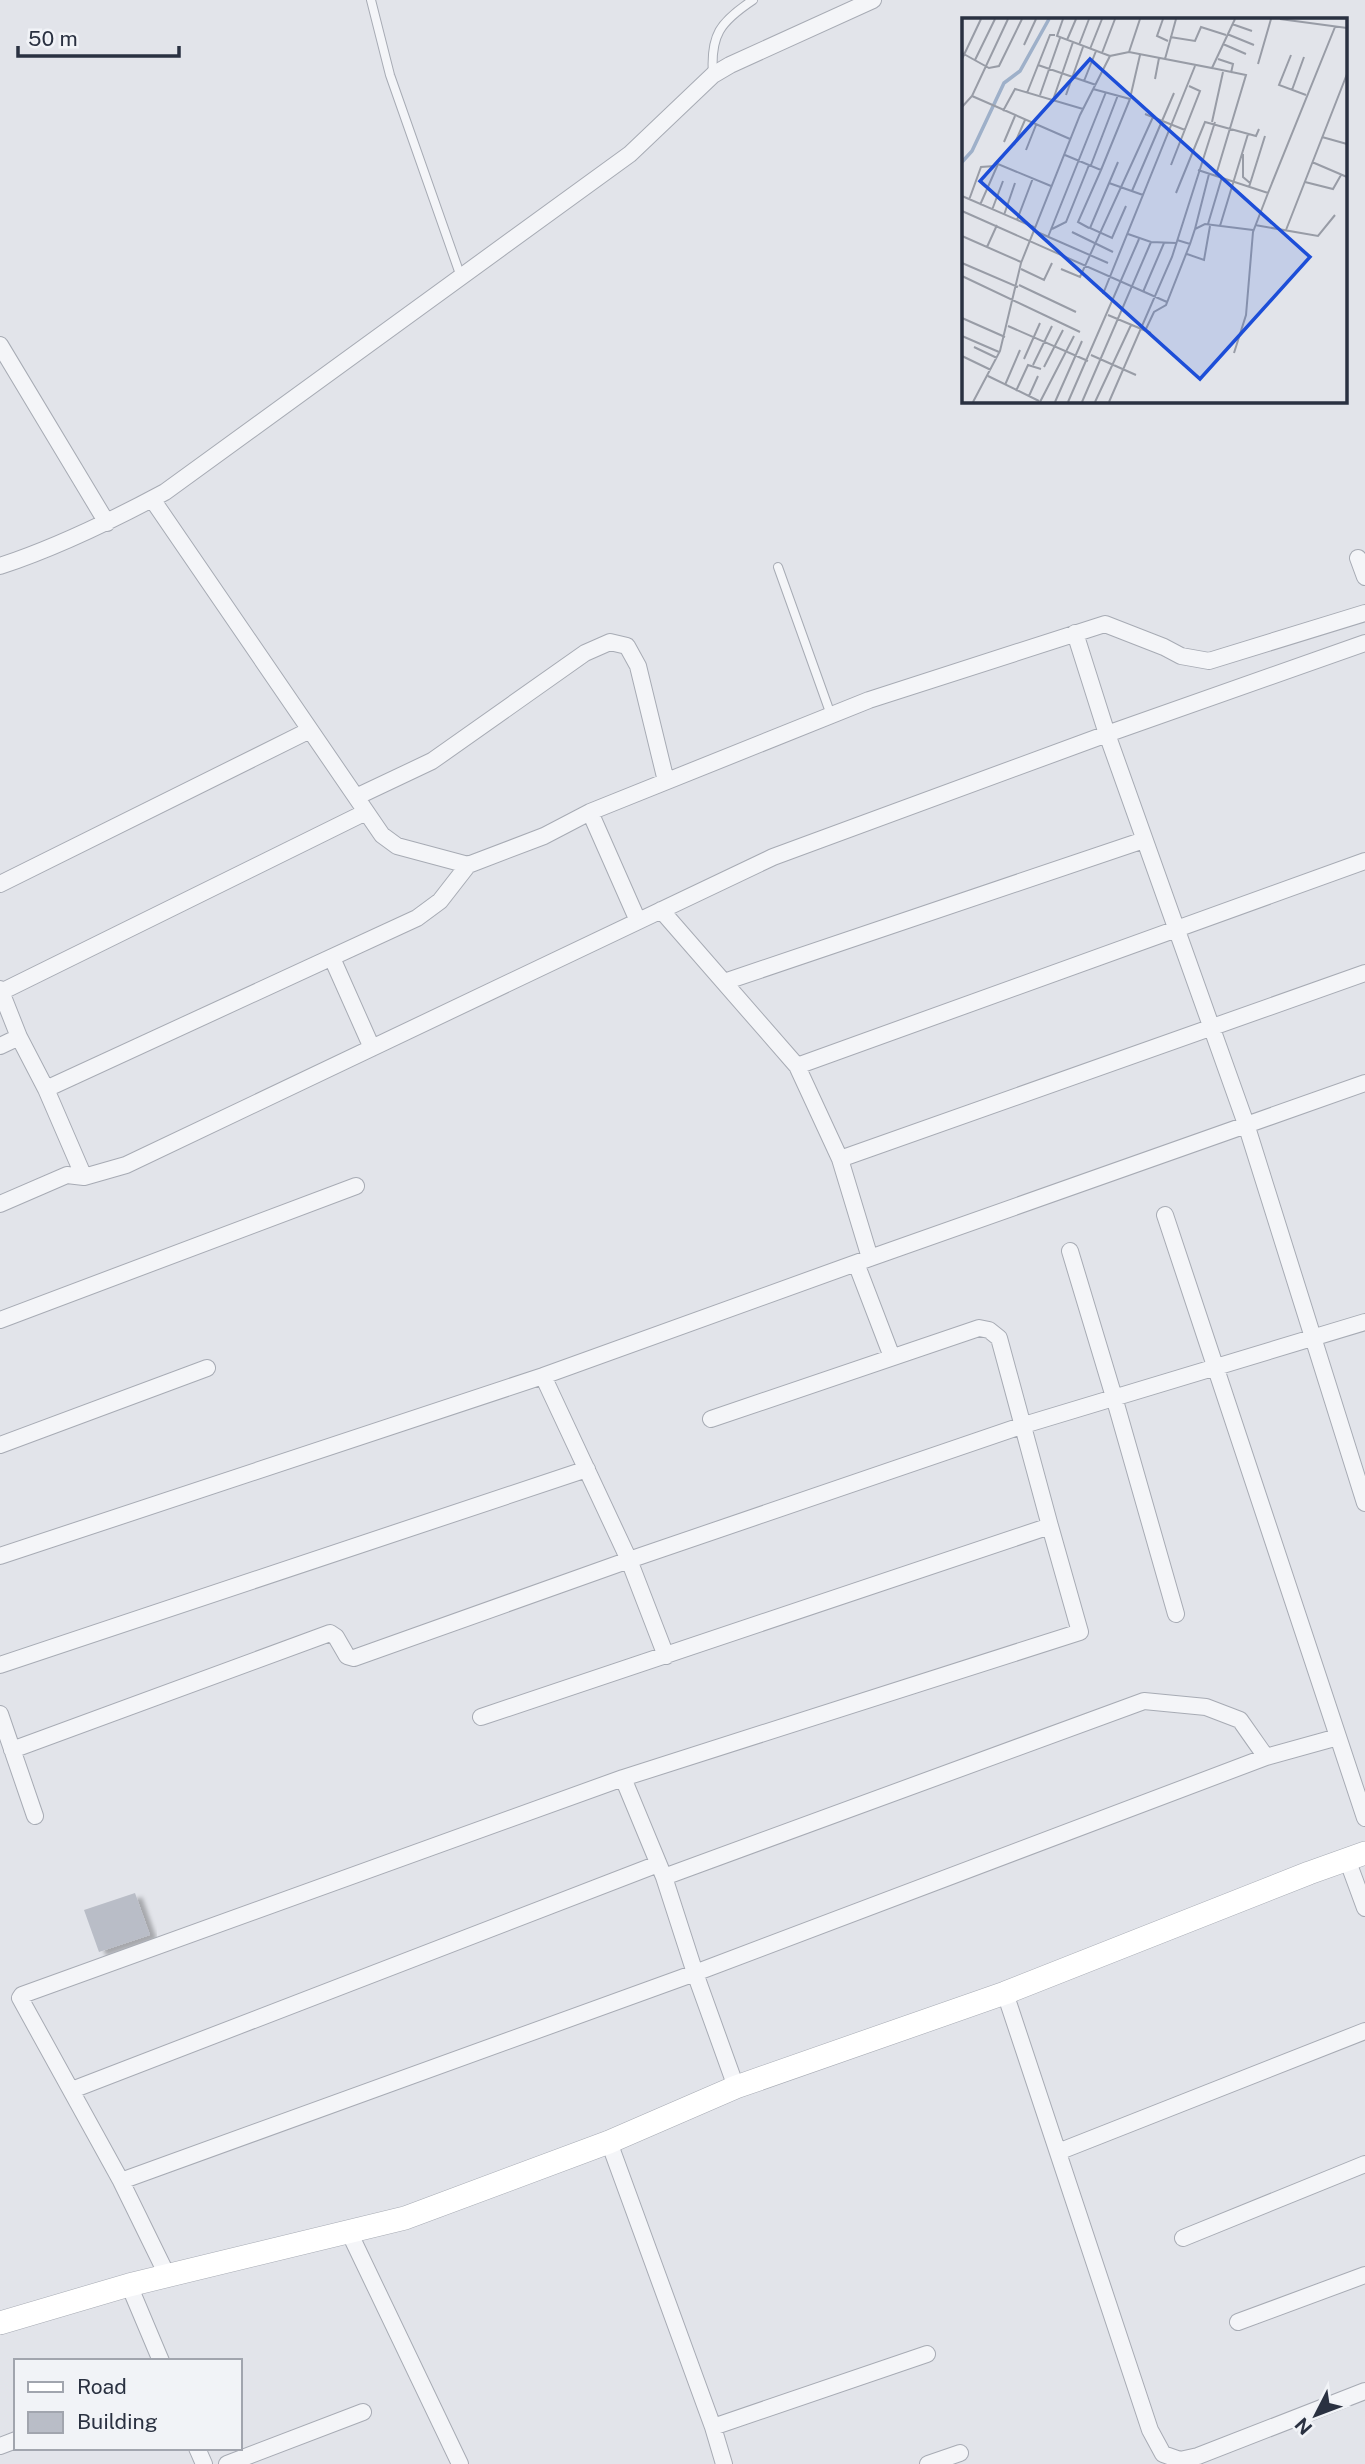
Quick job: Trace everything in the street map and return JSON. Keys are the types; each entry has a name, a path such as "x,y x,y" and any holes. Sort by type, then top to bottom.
{"street":[{"path":"0,566 107,523 165,492 630,154 713,75 873,0"},
{"path":"0,345 107,523"},
{"path":"152,499 382,835 397,846 468,865"},
{"path":"1358,558 1365,578"},
{"path":"46,1089 417,918 440,901 468,865 544,836 590,812 869,700 1105,625 1181,656 1209,661 1365,613"},
{"path":"1075,633 1107,734 1246,1124 1365,1503"},
{"path":"356,797 432,761 585,653 610,642 627,646 638,666 666,781"},
{"path":"0,1204 66,1175 84,1177 126,1165 772,857 1365,643"},
{"path":"0,884 310,730"},
{"path":"84,1177 0,990 366,812"},
{"path":"590,812 638,921"},
{"path":"724,982 1144,840"},
{"path":"797,1066 1365,861"},
{"path":"661,910 797,1066 840,1159 863,1260 892,1357"},
{"path":"332,958 372,1048"},
{"path":"840,1159 1365,973"},
{"path":"0,1046 19,1037"},
{"path":"0,1556 543,1376 1365,1083"},
{"path":"0,1320 356,1186"},
{"path":"1165,1215 1365,1818"},
{"path":"1070,1251 1176,1614"},
{"path":"12,1751 330,1633 336,1637 346,1656 354,1658 629,1560 1024,1425 1365,1322"},
{"path":"168,2277 121,2181 20,1998 24,1993 624,1779 1080,1632 999,1338 989,1331 979,1328 711,1419"},
{"path":"0,1445 207,1368"},
{"path":"543,1376 629,1560 666,1656"},
{"path":"0,1665 587,1469"},
{"path":"481,1717 1049,1526"},
{"path":"72,2091 661,1870 1144,1701 1206,1707 1240,1720 1266,1757"},
{"path":"0,1714 35,1816"},
{"path":"121,2181 695,1973 1266,1757 1338,1737"},
{"path":"624,1779 661,1870 736,2087"},
{"path":"0,2323 129,2285 404,2218 609,2142 736,2087 1005,1993 1356,1856 1365,1908"},
{"path":"1005,1993 1150,2430 1163,2454 1180,2460 1200,2460 1365,2391"},
{"path":"1058,2152 1365,2031"},
{"path":"609,2142 724,2464"},
{"path":"1183,2238 1365,2164"},
{"path":"349,2232 460,2464"},
{"path":"1238,2322 1365,2275"},
{"path":"129,2285 160,2359"},
{"path":"713,2427 927,2354"},
{"path":"227,2464 363,2412"},
{"path":"928,2464 960,2454"}],"lane":[{"path":"371,0 390,75 461,277"},
{"path":"713,75 712,53 723,24 734,12 753,0"},
{"path":"778,567 831,715"}],"building":[{"path":"135,1893 150,1935 99,1952 84,1910"}]}
